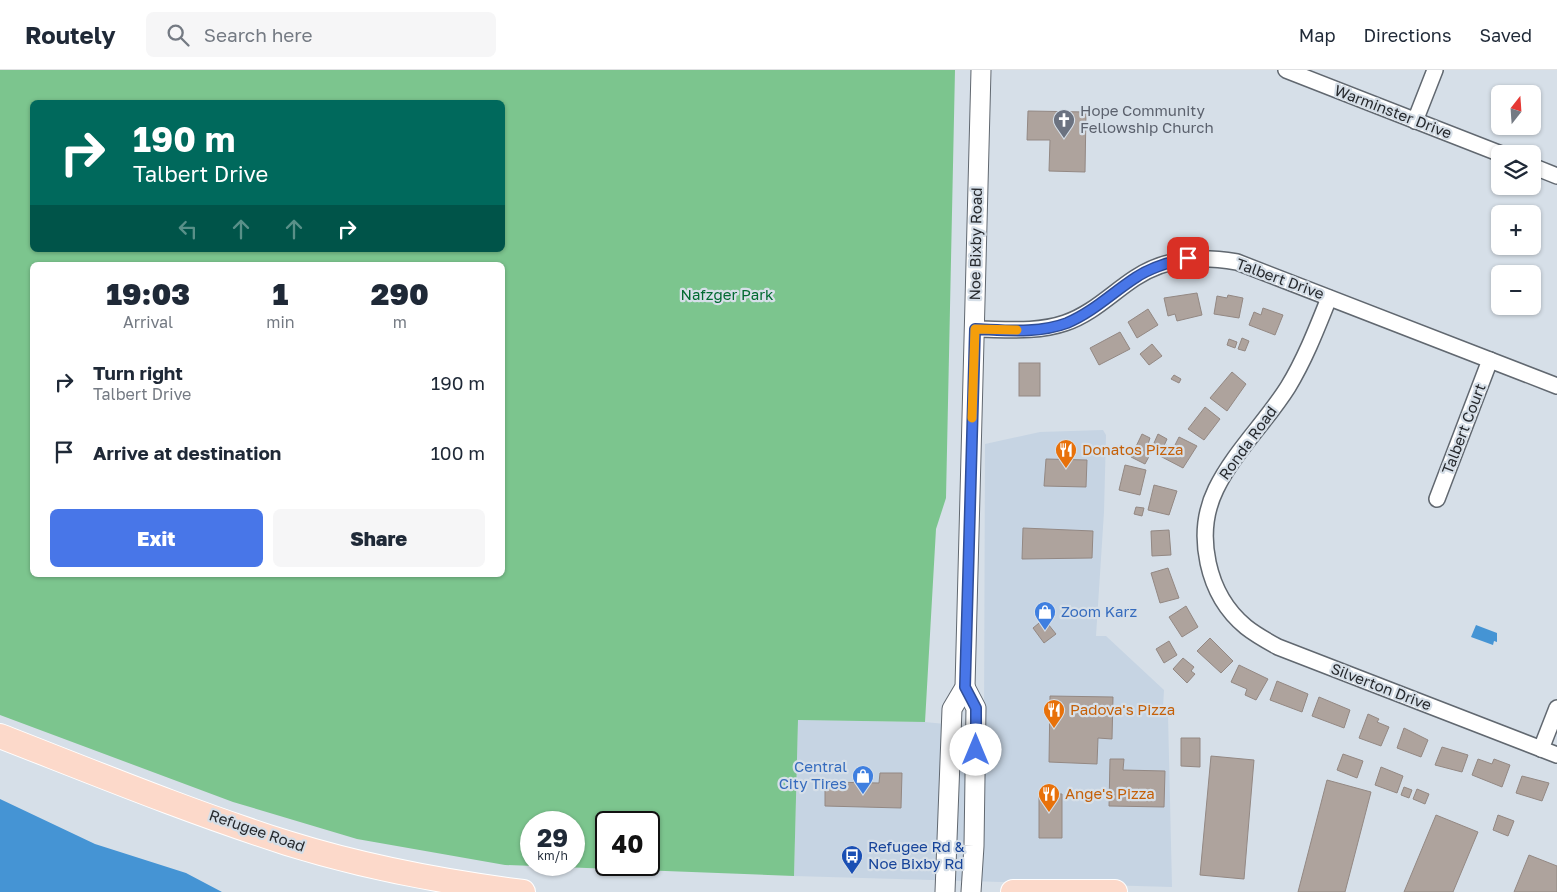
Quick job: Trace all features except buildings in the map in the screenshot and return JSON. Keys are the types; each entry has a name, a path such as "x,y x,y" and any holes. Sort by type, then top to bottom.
{"main road":[{"name":"Refugee Road","path":"0,736 228,823 288,843 399,872 523,892"},
{"path":"1013,892 1115,892"}],"street":[{"name":"Noe Bixby Road","path":"945,892 952,709 965,687 981,70"},
{"name":"Warminster Drive","path":"1286,70 1491,150"},
{"path":"1415,121 1435,70"},
{"path":"1541,170 1557,176"},
{"name":"Talbert Drive","path":"975,329 1040,329 1066,323 1090,311 1142,274 1170,262 1188,258 1208,257 1237,262 1557,386"},
{"name":"Ronda Road","path":"1220,596 1205,553 1208,507 1229,466 1288,387 1306,353 1329,298"},
{"name":"Talbert Court","path":"1437,499 1490,360"},
{"name":"Silverton Drive","path":"1220,596 1245,626 1278,647 1557,755"},
{"name":"Noe Bixby Road","path":"965,687 976,708 974,846 971,892"},
{"path":"1541,749 1557,708"}],"shaded area":[{"path":"1103,430 1106,435 1104,512 1096,636 1106,636 1164,690 1163,708 1168,714 1172,887 794,876 798,720 925,722 984,728 985,444 1040,432"}],"green space":[{"name":"Nafzger Park","path":"0,70 955,70 946,498 936,529 925,722 798,720 794,876 660,871 660,811 595,811 595,868 585,868 585,811 520,811 520,866 505,865 357,839 233,802 0,715"}],"water":[{"path":"1476,625 1497,633 1497,642 1494,641 1493,645 1471,637"},
{"path":"0,799 95,844 186,873 222,892 0,892"}],"slow traffic":[{"path":"972,418 975,329 1017,330"}],"place":[{"name":"Hope Community Fellowship Church","path":"1064,139"},
{"name":"Donatos Pizza","path":"1066,469"},
{"name":"Zoom Karz","path":"1045,631"},
{"name":"Padova's Pizza","path":"1054,729"},
{"name":"Central City Tires","path":"863,795"},
{"name":"Ange's Pizza","path":"1049,813"},
{"name":"Refugee Rd & Noe Bixby Rd","path":"852,875"}],"route":[{"path":"976,750 976,708 965,687 975,329 1040,329 1066,323 1090,311 1135,278 1155,267 1188,258"}]}
